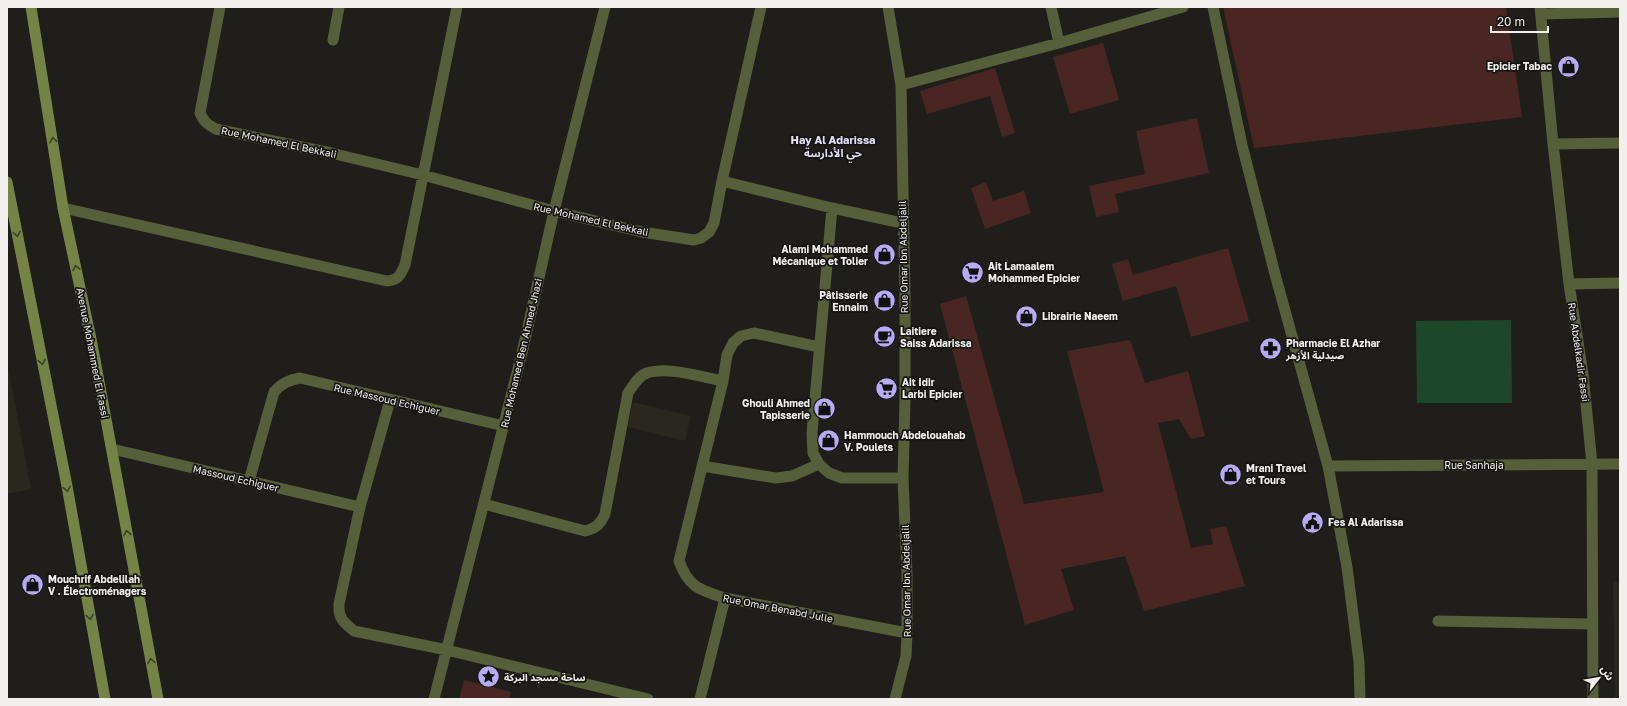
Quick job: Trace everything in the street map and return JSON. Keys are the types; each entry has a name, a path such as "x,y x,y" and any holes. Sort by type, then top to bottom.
{"main road":[{"name":"Avenue Mohammed El Fassi","path":"31,7 63,208 92,344 158,699"},
{"path":"7,182 67,486 103,699"}],"street":[{"name":"Rue Mohamed El Bekkali","path":"220,7 200,114 208,125 216,129 331,153 423,175 554,211 642,232 694,240 701,238 709,232 714,223 761,7"},
{"path":"333,40 339,7"},
{"path":"63,208 387,281 395,280 400,276 405,265 457,7"},
{"name":"Rue Mohamed Ben Ahmed Jhazi","path":"434,699 504,426 554,211 605,7"},
{"name":"Rue Omar Ibn Abdeljalil","path":"888,7 901,85 905,400 903,478 907,574 906,656 895,699"},
{"path":"1050,7 1059,43"},
{"path":"901,85 1059,43 1183,7"},
{"path":"1213,7 1242,145 1276,278 1328,466 1347,567 1359,662 1360,699"},
{"path":"1540,10 1620,12"},
{"name":"Rue Abdelkadir Fassi","path":"1540,10 1569,284 1584,374 1592,464 1593,699"},
{"path":"1553,144 1620,143"},
{"path":"722,181 832,208 902,223"},
{"path":"832,208 812,433 813,453 819,464 829,473 842,478 903,478"},
{"path":"1569,284 1620,283"},
{"name":"Rue Omar Benabd Julle","path":"819,347 754,333 741,336 733,343 727,355 723,381 682,548 680,561 684,575 699,590 725,598 907,633"},
{"path":"484,504 586,531 592,530 599,526 605,514 628,393 636,381 646,373 660,370 686,373 723,381"},
{"name":"Rue Massoud Echiguer","path":"249,481 274,392 281,385 290,380 300,378 504,426"},
{"path":"390,400 360,507 339,604 338,613 346,625 354,631 447,650 648,699"},
{"name":"Massoud Echiguer","path":"112,449 360,507"},
{"path":"702,466 776,478 792,476 819,464"},
{"name":"Rue Sanhaja","path":"1328,466 1620,464"},
{"path":"700,699 725,598"},
{"path":"1438,621 1592,624"}],"shaded area":[{"path":"1223,7 1506,7 1522,117 1254,148"},
{"path":"1103,43 1119,100 1070,114 1053,57"},
{"path":"995,68 1015,133 1002,137 990,96 927,114 920,91"},
{"path":"1197,118 1209,173 1115,194 1119,212 1096,217 1089,186 1145,174 1136,131"},
{"path":"986,182 993,201 1024,191 1031,213 985,229 971,188"},
{"path":"1228,248 1249,321 1191,337 1176,286 1123,301 1112,264 1128,259 1133,275"},
{"path":"966,296 1024,504 1104,492 1067,351 1130,340 1145,383 1188,371 1205,436 1191,439 1179,419 1158,423 1191,548 1213,544 1210,529 1226,526 1245,586 1144,611 1125,556 1061,569 1074,610 1025,625 940,304"},
{"path":"1511,320 1512,403 1417,403 1416,321"},
{"path":"7,361 31,489 7,494"},
{"path":"633,402 691,416 685,441 628,427"},
{"path":"1613,582 1620,582 1620,699 1615,699"},
{"path":"464,680 511,692 509,699 459,699"}],"place":[{"name":"Epicier Tabac","path":"1568,66"},
{"name":"Alami Mohammed Mécanique et Tolier","path":"884,255"},
{"name":"Ait Lamaalem Mohammed Epicier","path":"973,272"},
{"name":"Pâtisserie Ennaim","path":"884,301"},
{"name":"Librairie Naeem","path":"1027,316"},
{"name":"Laitiere Saiss Adarissa","path":"884,337"},
{"name":"Pharmacie El Azhar صيدلية الأزهر","path":"1270,349"},
{"name":"Ait Idir Larbi Epicier","path":"886,388"},
{"name":"Ghouli Ahmed Tapisserie","path":"825,409"},
{"name":"Hammouch Abdelouahab V. Poulets","path":"829,441"},
{"name":"Mrani Travel et Tours","path":"1231,474"},
{"name":"Fes Al Adarissa","path":"1312,522"},
{"name":"Mouchrif Abdelilah V . Électroménagers","path":"32,585"},
{"name":"ساحة مسجد البركة","path":"488,677"}],"district":[{"name":"Hay Al Adarissa حي الأدارسة","path":"833,146"}]}
